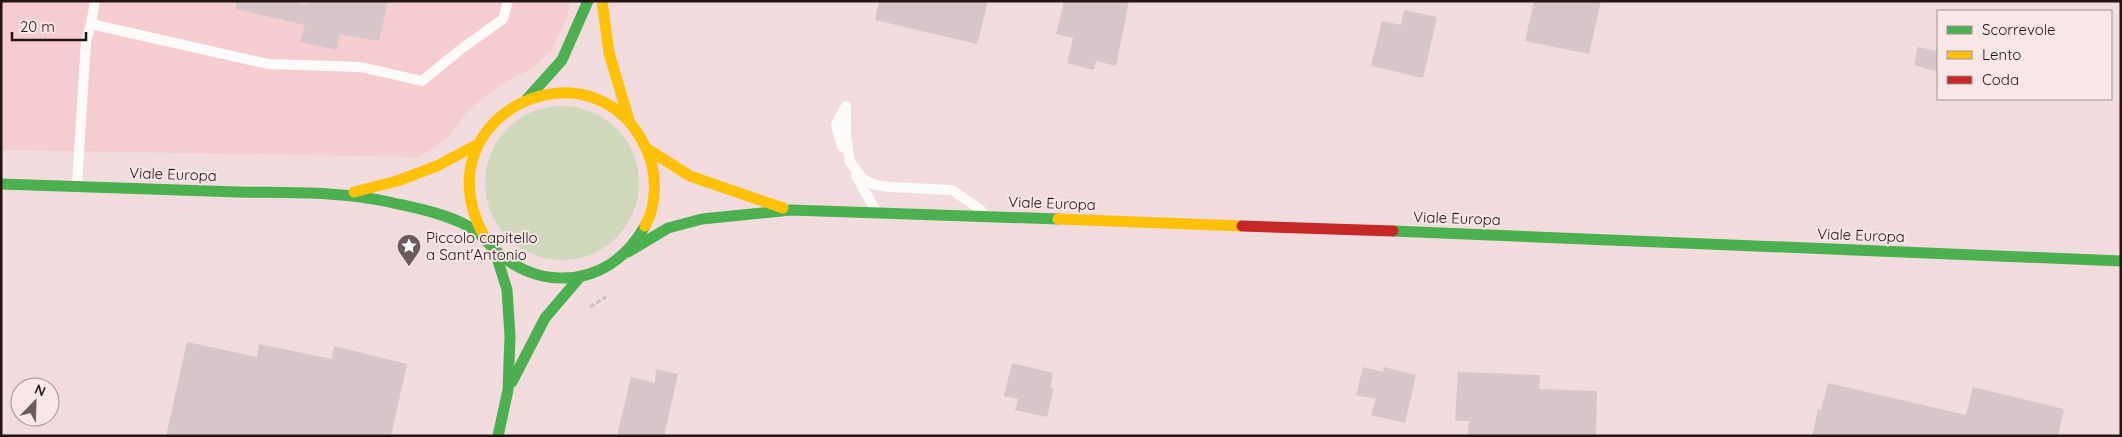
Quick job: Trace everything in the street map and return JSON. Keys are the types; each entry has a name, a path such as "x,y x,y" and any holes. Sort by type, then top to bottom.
{"main road":[{"path":"527,99 562,60 588,1"},
{"path":"602,1 609,53 629,120"},
{"name":"Viale Europa","path":"554,92 581,94 599,99 615,108 629,120 649,150 656,186 649,222 640,238 628,252 614,264 580,277 562,279 543,277 518,267 495,251 475,220 470,203 469,184 470,166 478,144 496,118 511,107 527,99 554,92"},
{"name":"Viale Europa","path":"343,195 397,181 436,166 478,144"},
{"name":"Viale Europa","path":"649,150 690,176 791,210"},
{"name":"Viale Europa","path":"1,184 343,195 402,205 457,220 484,236"},
{"name":"Viale Europa","path":"628,252 668,228 702,219 791,210 990,216 2121,261"},
{"path":"495,251 507,290 510,336 508,390 498,436"},
{"path":"508,390 545,318 580,277"}],"lane":[{"path":"77,186 86,41 95,1"},
{"path":"90,24 268,64 361,67 422,81 462,48 503,19 508,1"},
{"path":"877,213 841,145 836,125 846,106 846,136 850,162 863,179 875,185 890,187 952,190 990,216"}],"path":[{"path":"585,311 612,294"}],"shaded area":[{"path":"1,1 570,1 567,18 551,51 530,70 503,83 469,109 450,135 433,149 416,157 1,150"}],"green space":[{"path":"562,106 591,112 605,119 616,129 626,140 633,154 639,183 633,212 626,226 616,237 605,247 591,254 562,260 533,254 519,247 508,237 498,226 491,212 485,183 491,154 498,140 508,129 519,119 533,112"}],"building":[{"path":"236,1 290,1 307,5 308,1 388,1 379,41 339,34 337,50 300,42 305,25 236,9"},
{"path":"879,1 988,1 977,44 875,20"},
{"path":"1064,1 1129,1 1116,66 1096,61 1094,70 1067,63 1073,38 1056,34"},
{"path":"1534,1 1601,1 1589,54 1525,41"},
{"path":"1404,10 1437,17 1423,78 1371,66 1382,21 1401,25"},
{"path":"1918,47 1937,51 1937,72 1914,65"},
{"path":"187,342 257,357 259,344 332,359 334,346 407,364 391,436 166,436"},
{"path":"1012,363 1053,373 1050,387 1054,388 1047,417 1015,410 1018,399 1004,396"},
{"path":"1363,367 1383,372 1384,367 1416,375 1405,423 1371,415 1376,399 1356,395"},
{"path":"656,369 678,374 664,436 617,436 631,377 655,383"},
{"path":"1458,372 1540,375 1539,389 1597,391 1596,436 1468,436 1469,421 1455,421"},
{"path":"1828,383 1966,415 1973,387 2064,409 2058,436 1812,436 1818,409 1821,410"}],"traffic: fast":[{"path":"527,99 562,60 588,1"},
{"path":"1,184 314,193 370,198 429,211 459,221 476,231 496,251 518,267 534,274 560,278 587,275 610,264 629,248 645,226"},
{"path":"628,252 668,228 702,219 791,210 1058,219"},
{"path":"1393,231 2121,261"},
{"path":"495,251 507,290 510,336 508,390 498,436"},
{"path":"512,382 545,318 580,277"}],"traffic: slow":[{"path":"602,1 609,53 629,120"},
{"path":"484,236 470,192 474,154 493,124 522,103 556,93 592,97 624,116 648,153 653,171 654,199 645,226"},
{"path":"354,192 397,181 437,166 478,144"},
{"path":"649,150 690,176 783,208"},
{"path":"1058,219 1242,226"}],"traffic: jam":[{"path":"1242,226 1393,231"}],"place":[{"name":"Piccolo capitello a Sant'Antonio","path":"409,267"}]}
